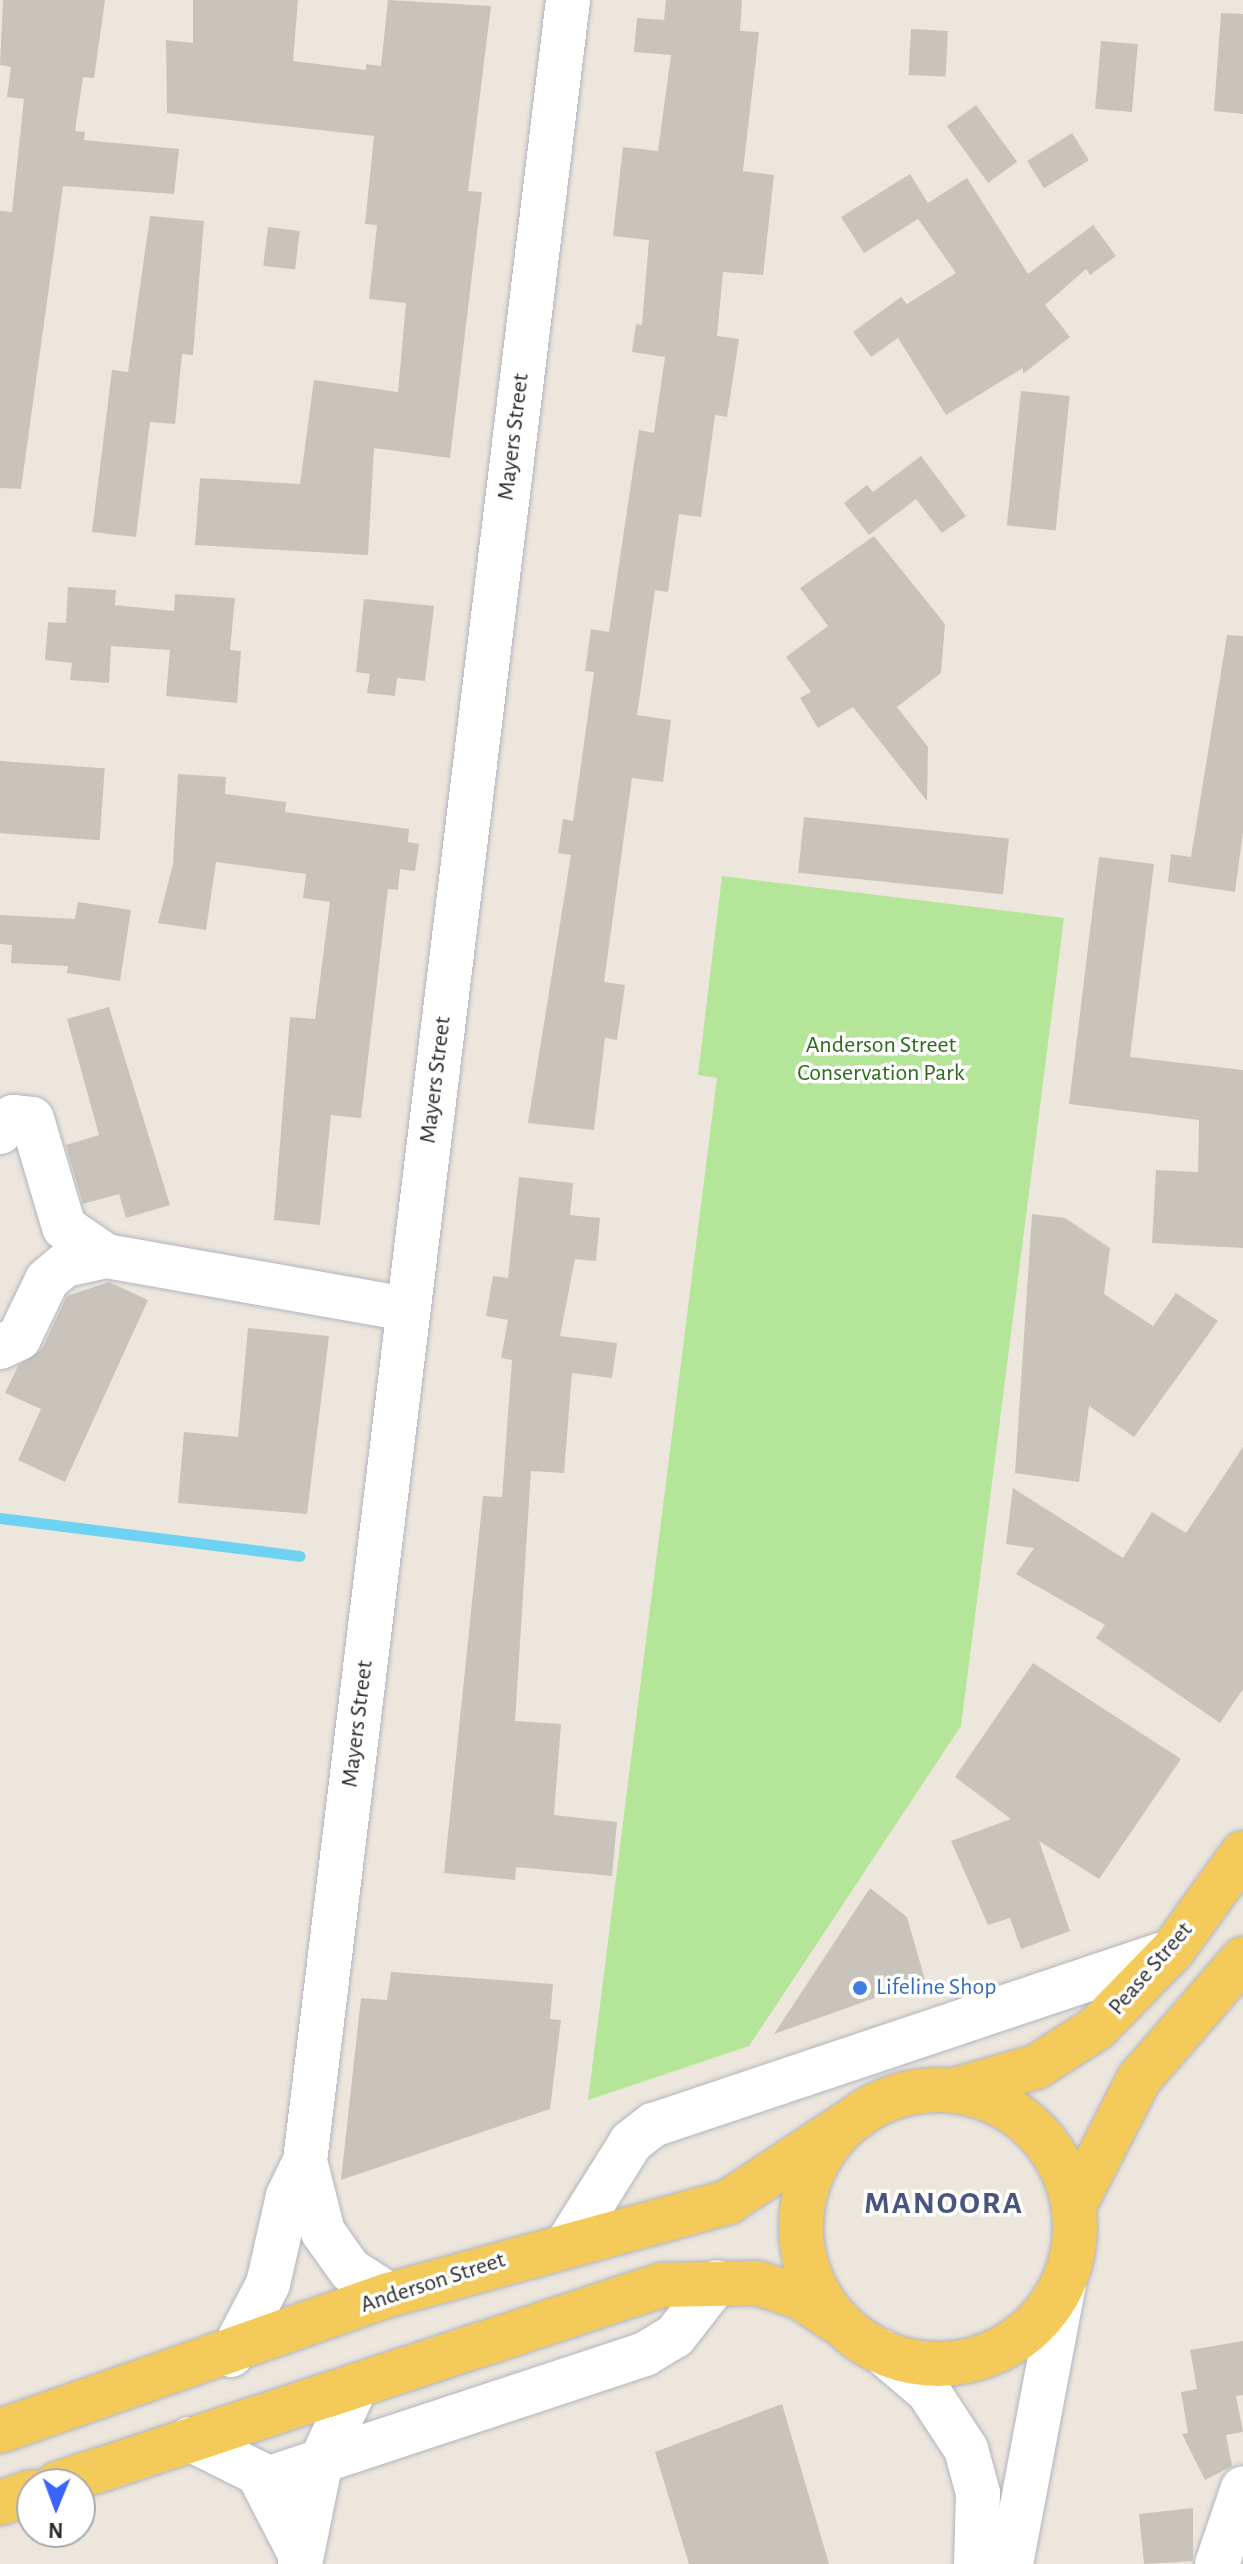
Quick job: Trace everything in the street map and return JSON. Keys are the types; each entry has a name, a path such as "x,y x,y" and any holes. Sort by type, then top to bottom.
{"main road":[{"name":"Pease Street","path":"948,2091 1056,2056 1126,2003 1172,1951 1243,1853"},
{"path":"96,2471 650,2288 717,2282 783,2289 864,2340 933,2363 987,2355 1024,2334 1064,2283 1074,2206 1139,2079 1243,1959"},
{"path":"864,2340 809,2272 801,2222 820,2157 854,2119 899,2097 948,2091 984,2099 1031,2127 1063,2171 1074,2206"},
{"name":"Anderson Street","path":"0,2431 231,2355 389,2295 568,2243 728,2202 854,2119"}],"street":[{"name":"Mayers Street","path":"231,2355 268,2284 288,2196 305,2161 568,0"},
{"path":"0,1132 13,1117 32,1119 64,1227 106,1256"},
{"path":"0,1347 19,1338 47,1280 65,1265 106,1256 408,1309"},
{"path":"568,2243 631,2142 653,2125 1172,1951"},
{"name":"Mayers Street","path":"305,2161 323,2232 350,2270 389,2295"},
{"path":"264,2480 658,2348 717,2282"},
{"path":"1011,2564 1064,2283"},
{"path":"864,2340 928,2391 966,2449 978,2493 976,2564"},
{"path":"301,2560 321,2461 356,2386"},
{"path":"190,2439 241,2459 264,2480 301,2560"},
{"path":"1217,2564 1243,2488"}],"green space":[{"name":"Anderson Street Conservation Park","path":"722,876 1064,918 961,1726 749,2046 588,2100 717,1078 698,1075"}],"building":[{"path":"3,0 105,0 94,78 83,77 75,131 85,132 84,140 179,149 174,194 63,186 21,489 0,488 0,211 12,212 24,99 7,97 11,67 0,65"},
{"path":"193,0 298,0 293,61 366,70 366,64 381,66 388,0 491,6 468,191 482,192 450,458 374,448 368,555 195,545 200,478 300,484 314,380 398,392 406,303 369,299 377,225 365,224 374,136 167,113 166,40 193,43"},
{"path":"666,0 742,0 740,31 759,32 743,171 774,175 763,275 723,272 717,336 739,339 727,417 715,415 701,517 679,514 668,592 655,590 637,715 671,720 663,782 632,778 604,982 625,985 617,1040 605,1038 594,1130 528,1123 571,855 558,853 563,819 573,821 594,672 585,671 591,629 609,632 639,430 654,433 665,357 632,352 636,324 642,325 649,240 613,236 623,147 658,151 671,55 634,52 637,18 664,20"},
{"path":"1221,13 1243,14 1243,114 1214,111"},
{"path":"911,29 948,31 946,77 909,75"},
{"path":"1101,41 1138,44 1132,112 1095,109"},
{"path":"976,105 1017,162 988,183 947,126"},
{"path":"1072,133 1089,160 1044,188 1027,161"},
{"path":"910,174 928,203 967,178 1028,274 1093,225 1116,256 1090,275 1086,269 1045,305 1070,337 1023,374 1023,368 946,415 898,338 871,357 853,332 901,297 907,304 956,273 918,219 864,253 841,217"},
{"path":"150,216 204,221 193,355 182,354 175,424 150,422 136,537 92,532 112,370 128,372"},
{"path":"268,227 300,231 295,270 263,266"},
{"path":"1021,391 1070,396 1056,530 1007,525"},
{"path":"921,456 966,516 942,533 916,499 869,535 844,503 867,485 873,492"},
{"path":"874,536 945,624 941,673 897,707 928,747 927,801 853,707 818,728 800,698 811,692 786,657 828,626 800,588"},
{"path":"68,587 116,590 115,605 174,611 175,594 235,598 230,650 241,651 237,703 166,696 170,650 111,646 109,683 70,680 72,663 45,660 48,622 66,623"},
{"path":"364,599 434,606 425,681 397,678 395,696 367,693 370,674 356,672"},
{"path":"1227,635 1243,636 1243,832 1235,892 1168,882 1171,854 1191,857"},
{"path":"0,761 105,768 100,840 0,833"},
{"path":"178,774 226,777 225,794 286,802 285,812 409,829 408,842 419,844 415,871 400,869 398,890 388,889 361,1118 331,1115 320,1225 274,1220 290,1017 315,1019 330,902 303,898 306,874 216,862 206,930 158,923 173,864"},
{"path":"804,817 1009,839 1003,894 798,873"},
{"path":"1099,857 1154,864 1130,1057 1243,1070 1243,1248 1152,1243 1156,1170 1198,1172 1199,1120 1069,1104"},
{"path":"78,902 131,910 120,981 67,973 68,966 11,963 12,945 0,944 0,915 75,919"},
{"path":"109,1007 170,1205 126,1218 119,1194 83,1204 66,1145 99,1135 67,1019"},
{"path":"519,1177 573,1183 570,1215 600,1218 596,1261 575,1259 560,1336 617,1343 612,1378 572,1373 564,1473 531,1471 515,1721 561,1724 554,1815 617,1822 612,1876 516,1867 515,1880 444,1873 483,1496 502,1497 512,1360 501,1358 508,1320 486,1316 493,1276 508,1278"},
{"path":"1032,1214 1065,1218 1110,1248 1104,1294 1153,1326 1176,1293 1218,1321 1134,1437 1089,1406 1079,1482 1015,1473"},
{"path":"109,1282 148,1300 65,1482 18,1460 41,1409 5,1393 18,1366 42,1349 67,1296"},
{"path":"248,1328 329,1336 307,1514 178,1503 184,1432 238,1437"},
{"path":"1243,1447 1243,1689 1220,1723 1096,1638 1105,1625 1016,1574 1034,1548 1006,1544 1013,1488 1123,1558 1152,1512 1186,1533"},
{"path":"1033,1663 1181,1759 1099,1879 1039,1841 1070,1931 1021,1949 1010,1918 988,1925 951,1841 1011,1819 955,1777"},
{"path":"870,1888 907,1917 925,1980 774,2034"},
{"path":"391,1972 553,1984 550,2019 561,2020 550,2109 341,2180 361,1998 387,2000"},
{"path":"1243,2341 1243,2395 1236,2396 1243,2432 1226,2435 1232,2466 1205,2480 1182,2434 1188,2433 1181,2392 1197,2389 1190,2350"},
{"path":"782,2404 829,2564 689,2564 655,2452"},
{"path":"1193,2508 1193,2561 1144,2564 1139,2514"}],"waterway":[{"path":"0,1518 300,1556"}],"place":[{"name":"Lifeline Shop","path":"860,1988"}],"district":[{"name":"MANOORA","path":"944,2203"}]}
